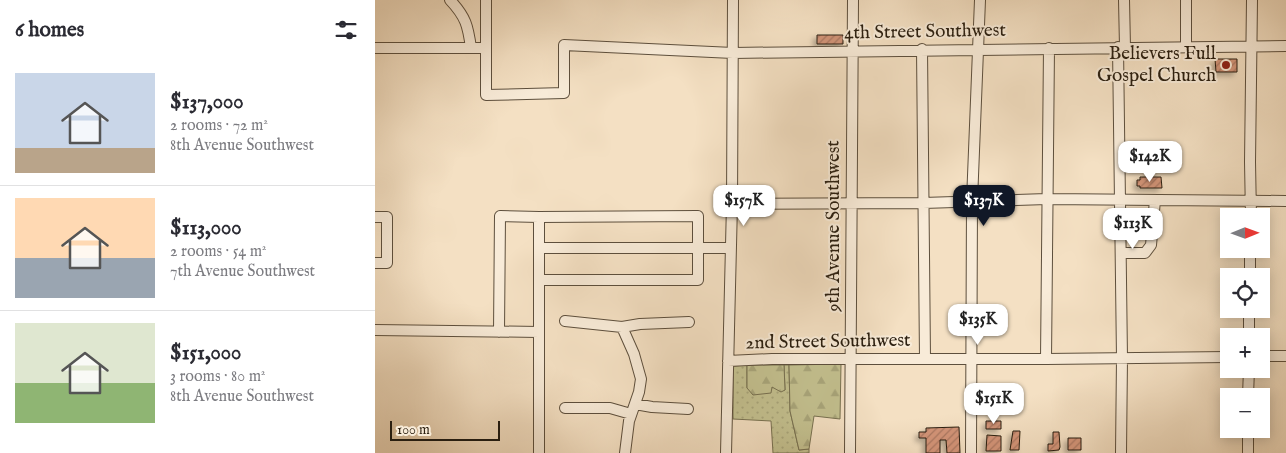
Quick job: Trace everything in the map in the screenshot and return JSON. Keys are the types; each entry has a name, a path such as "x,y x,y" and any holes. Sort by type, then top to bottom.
{"street":[{"path":"450,0 469,27 471,48"},
{"path":"375,48 486,48 486,0"},
{"path":"726,453 732,204 733,0"},
{"name":"9th Avenue Southwest","path":"850,453 853,0"},
{"path":"971,453 971,202 979,0"},
{"path":"1121,453 1120,199 1122,47 1125,0"},
{"path":"1186,0 1186,47"},
{"path":"1251,208 1252,0"},
{"name":"4th Street Southwest","path":"486,48 486,95 564,93 565,45 733,53 1286,46"},
{"path":"1045,359 1049,48"},
{"path":"922,50 925,358"},
{"path":"732,204 923,203 1047,199 1286,201"},
{"path":"1121,253 1145,253 1151,245 1155,200"},
{"path":"499,332 500,216 698,216 698,280 539,280"},
{"path":"375,217 387,217 387,263 375,263"},
{"path":"539,217 539,453"},
{"path":"539,248 731,248"},
{"path":"565,321 621,327 640,324 689,322"},
{"path":"621,327 640,373 641,386 626,437 625,453"},
{"path":"375,330 539,332"},
{"path":"1270,356 1286,356"},
{"name":"2nd Street Southwest","path":"728,360 1220,357"},
{"path":"565,408 633,409 652,407 688,409"},
{"path":"1248,438 1248,453"}],"green space":[{"path":"841,364 840,419 814,416 809,449 799,450 790,411 789,365"},
{"path":"747,365 747,388 772,387 785,390 784,365 789,365 790,411 799,450 809,449 809,453 773,453 771,421 733,419 733,366"},
{"path":"747,365 784,365 785,390 781,392 772,387 771,393 753,395 747,388"}],"building":[{"path":"817,35 843,35 843,44 817,44"},
{"name":"Believers Full Gospel Church","path":"1215,59 1237,59 1237,72 1216,72"},
{"path":"1140,177 1161,177 1162,188 1140,188 1140,186 1137,186 1137,180 1140,180"},
{"path":"986,421 1001,421 1001,429 986,429"},
{"path":"959,427 960,453 947,453 946,440 940,440 940,453 926,453 926,438 919,438 919,432 926,432 926,428"},
{"path":"1013,431 1020,431 1019,450 1010,450"},
{"path":"1053,432 1059,432 1060,447 1059,450 1048,451 1048,444 1053,444"},
{"path":"987,435 1001,436 1001,451 986,451"},
{"path":"1068,438 1081,438 1081,450 1068,450"}],"place":[{"name":"Believers Full Gospel Church","path":"1226,65"}]}
